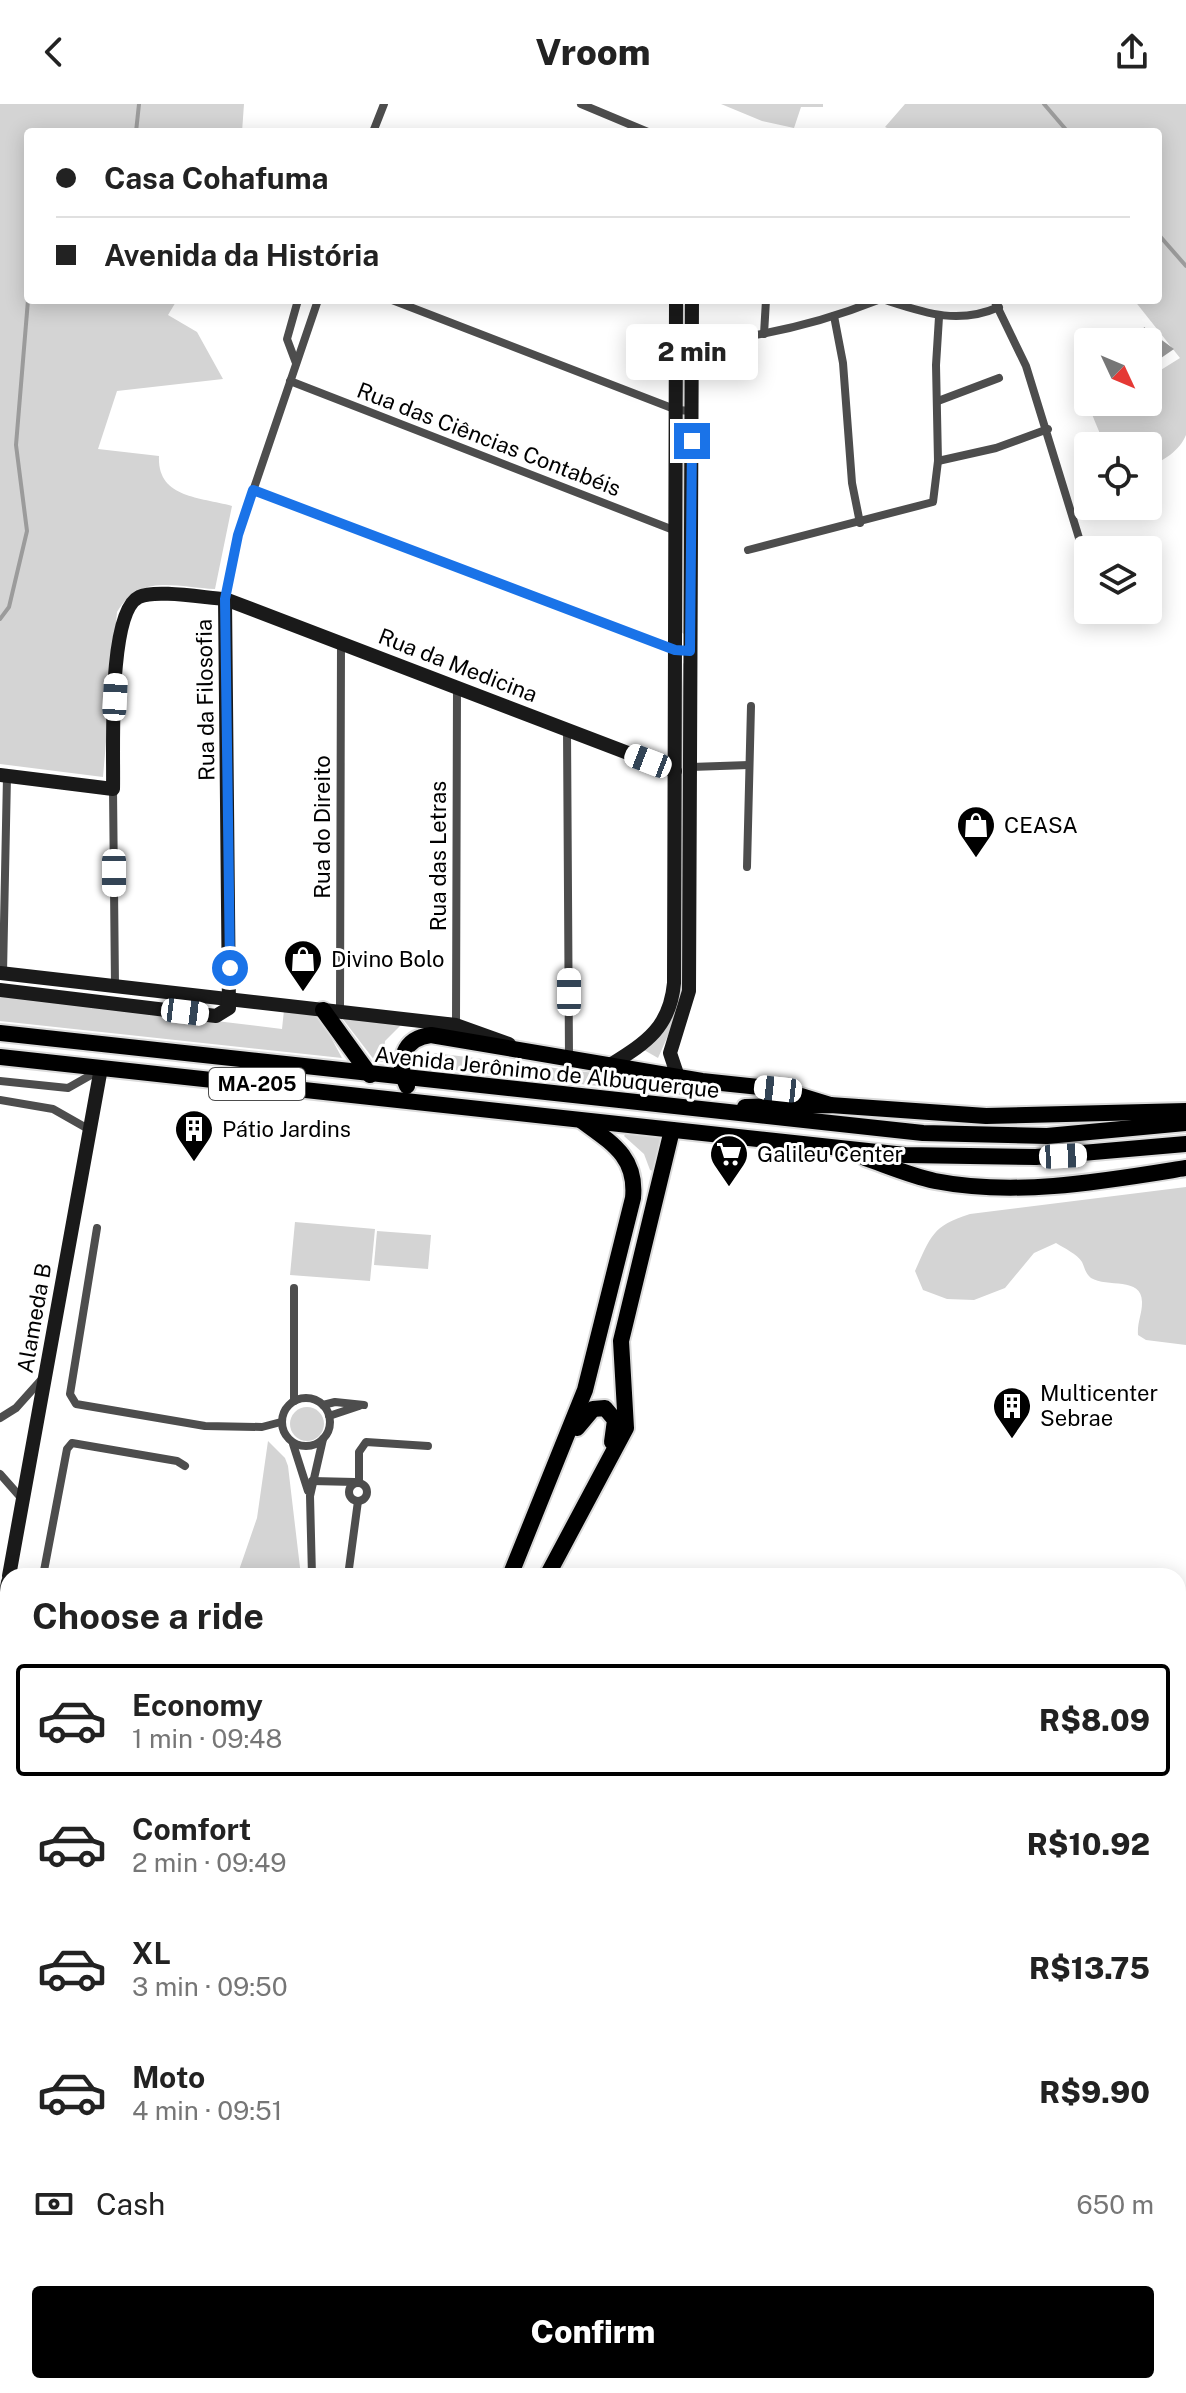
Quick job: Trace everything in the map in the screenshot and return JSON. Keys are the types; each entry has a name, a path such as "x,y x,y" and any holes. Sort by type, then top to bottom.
{"main road":[{"path":"331,1010 370,1075"},
{"name":"Avenida Jerônimo de Albuquerque","path":"0,1033 696,1110 971,1136 1098,1133 1186,1123"},
{"path":"414,1102 403,1078 404,1052 424,1036 678,1077 789,1091 830,1105"},
{"name":"Avenida Jerônimo de Albuquerque","path":"0,1057 938,1157 1036,1157 1186,1144"},
{"path":"696,1110 830,1105 986,1116 1186,1111"},
{"path":"547,1491 599,1345 633,1198 634,1177 628,1159 580,1120"},
{"path":"552,1568 626,1428 620,1350 672,1130"},
{"name":"MA-205","path":"832,1148 924,1178 968,1184 1074,1184 1186,1168"},
{"path":"513,1568 547,1491 586,1414 596,1407 608,1409 615,1420 615,1434 571,1519 551,1568"}],"street":[{"path":"375,128 384,104"},
{"path":"581,104 638,128"},
{"name":"Rua da Filosofia","path":"296,363 287,339 297,304"},
{"name":"Rua da Filosofia","path":"230,999 225,599 238,535 317,304"},
{"path":"403,304 685,410"},
{"path":"612,1064 655,1035 667,1016 674,983 675,771 682,651 685,410 676,304"},
{"path":"678,1077 671,1062 672,1043 689,991 691,767 676,531 693,343 692,304"},
{"path":"764,334 766,304"},
{"path":"693,343 764,334 867,304"},
{"path":"898,304 939,317 984,314 996,304 1026,366 1048,429 1078,536"},
{"path":"834,316 843,363 852,483 860,523"},
{"path":"748,550 933,502 938,461 939,317"},
{"path":"938,401 999,378"},
{"name":"Rua das Ciências Contabéis","path":"290,381 676,531"},
{"path":"938,461 996,448 1048,429"},
{"path":"253,490 682,651"},
{"name":"Rua da Medicina","path":"113,789 117,655 126,608 146,595 225,599 675,771"},
{"name":"Rua do Direito","path":"331,1010 341,643"},
{"name":"Rua das Letras","path":"456,1025 457,688"},
{"path":"747,867 751,706"},
{"path":"567,730 569,1057"},
{"path":"691,767 749,765"},
{"path":"115,986 113,789 3,776 2,973 115,986 230,999 331,1010 456,1025 530,1051"},
{"path":"0,990 216,1016 227,1012 230,999"},
{"path":"655,1035 672,1043"},
{"path":"0,1081 68,1088 101,1068"},
{"name":"Alameda B","path":"10,1568 101,1068"},
{"path":"0,1100 53,1109 90,1130"},
{"path":"97,1228 70,1394 76,1404 205,1426 262,1427 281,1422"},
{"path":"294,1288 294,1401"},
{"path":"0,1418 16,1408 46,1375"},
{"path":"312,1568 310,1496 329,1416 323,1405 312,1399 294,1401 285,1410 281,1422 286,1438 293,1444 309,1447 323,1439"},
{"path":"323,1405 335,1402 364,1405 329,1416"},
{"path":"358,1501 350,1497 349,1491 358,1482 359,1452 366,1442 428,1446"},
{"path":"45,1568 67,1449 72,1443 177,1461 185,1466"},
{"path":"293,1444 310,1496"},
{"path":"0,1474 23,1500"},
{"path":"312,1481 358,1482 365,1485 367,1494 358,1501 349,1568"}],"shaded area":[{"path":"0,104 244,104 242,128 24,128 24,304 175,304 168,315 197,332 223,379 117,391 98,449 159,456 160,470 173,488 194,497 232,506 215,589 172,585 148,587 126,600 117,612 103,777 0,764"},
{"path":"721,104 823,104 823,107 801,107 794,128 762,121"},
{"path":"905,104 1186,104 1186,435 1170,455 1162,460 1162,432 1099,432 1093,416 1162,416 1162,369 1180,358 1162,335 1162,328 1156,328 1137,304 1162,304 1162,128 887,128"},
{"path":"682,304 686,305 685,635 680,631"},
{"path":"1162,340 1174,349 1162,357"},
{"path":"683,663 686,665 682,993 679,1011 658,1058 644,1050 670,1020"},
{"path":"0,995 282,1029 284,1010 319,1015 342,1058 0,1021"},
{"path":"342,1018 402,1024 385,1041 383,1062 375,1061"},
{"path":"435,1053 659,1081 716,1099 427,1067 428,1059"},
{"path":"626,1133 662,1138 653,1171 644,1154 624,1136"},
{"path":"1186,1187 1186,1345 1146,1340 1138,1335 1142,1303 1137,1289 1091,1278 1080,1259 1056,1243 1034,1253 1005,1288 974,1300 947,1299 923,1290 915,1271 934,1234 948,1223 970,1214"},
{"path":"295,1222 375,1229 370,1281 290,1275"},
{"path":"377,1231 431,1235 428,1269 374,1265"},
{"path":"307,1407 319,1412 324,1424 319,1436 307,1441 295,1436 290,1424 295,1412"},
{"path":"268,1441 285,1458 288,1466 300,1568 240,1568 257,1518"}],"waterway":[{"path":"136,128 139,104"},
{"path":"1044,104 1065,128"},
{"path":"1162,239 1186,266"},
{"path":"0,619 9,607 27,531 16,445 28,304"}],"place":[{"name":"CEASA","path":"976,859"},
{"name":"Divino Bolo","path":"303,993"},
{"name":"Pátio Jardins","path":"194,1163"},
{"name":"Galileu Center","path":"729,1188"},
{"name":"Multicenter Sebrae","path":"1012,1440"}],"route":[{"path":"230,968 225,599 238,535 253,490 675,650 690,651 692,441"}]}
